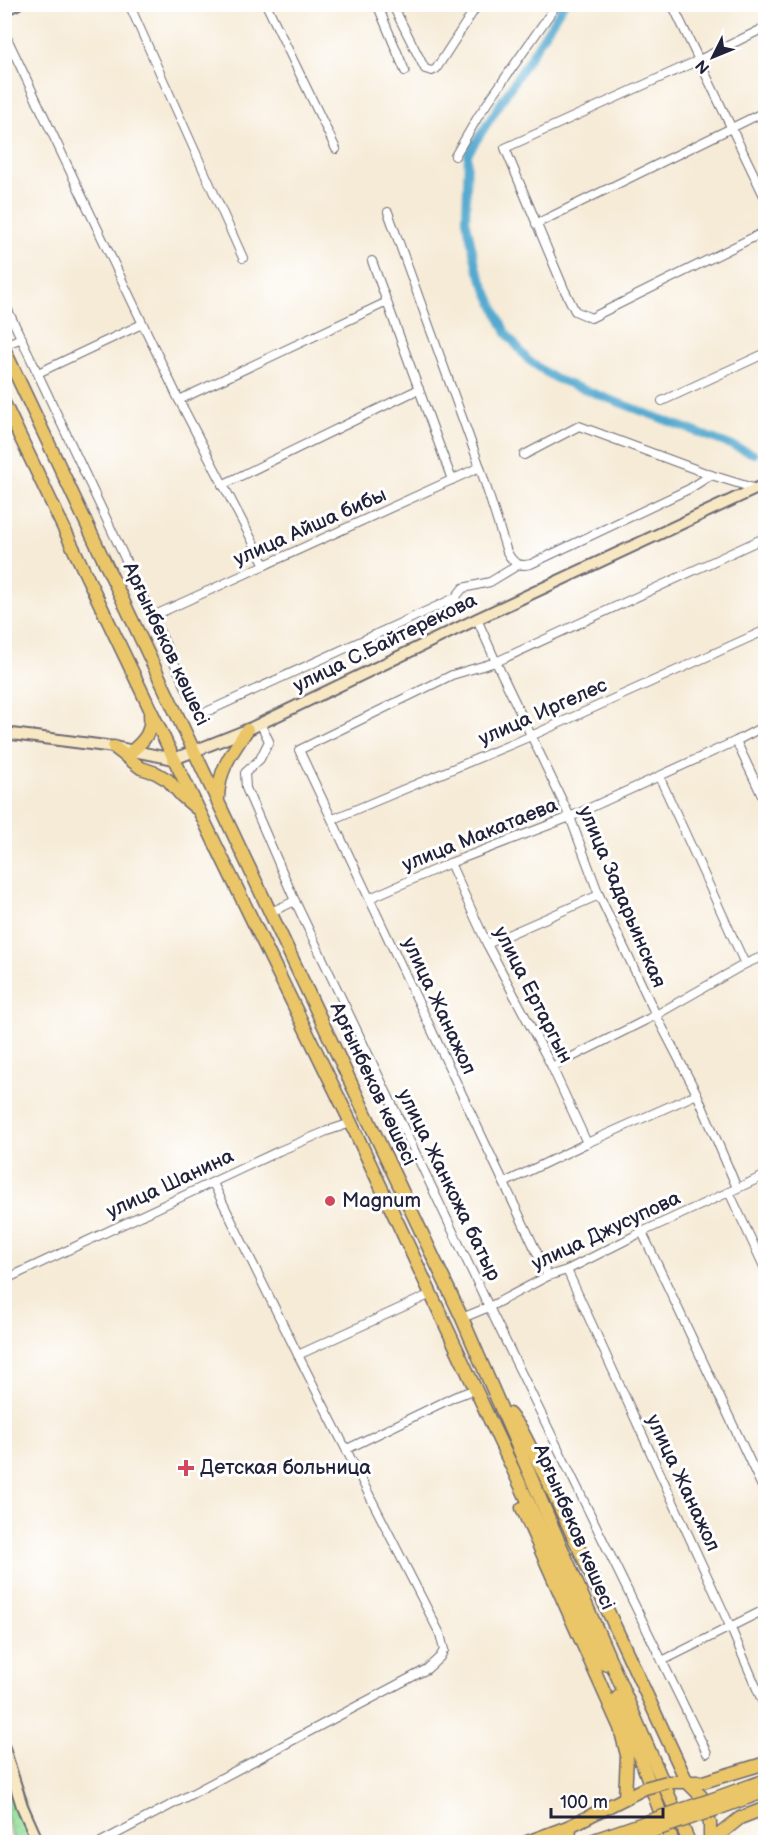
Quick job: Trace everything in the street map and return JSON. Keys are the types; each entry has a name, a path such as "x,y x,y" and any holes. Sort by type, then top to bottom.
{"main road":[{"path":"4,10 17,4"},
{"name":"Арғынбеков көшесі","path":"4,347 462,1318 689,1842"},
{"name":"Арғынбеков көшесі","path":"4,403 351,1123 476,1389 615,1688 673,1842"},
{"name":"улица С.Байтерекова","path":"174,759 247,730 477,619 762,488"},
{"path":"132,751 141,744 149,731 151,725 149,707"},
{"path":"218,800 219,783 224,766 247,730"},
{"path":"4,733 114,747 174,759"},
{"path":"114,747 141,768 156,772 168,780 186,800 198,809"},
{"path":"498,1400 521,1429 549,1484 687,1782 701,1796 710,1823 710,1842"},
{"path":"485,1409 507,1475 620,1728 627,1755 625,1797"},
{"path":"4,1748 22,1806 38,1842"},
{"path":"528,1842 570,1826 645,1788 667,1782 703,1782 765,1762"},
{"path":"621,1842 715,1804 765,1780"},
{"path":"588,1842 765,1791"},
{"path":"710,1842 740,1818 765,1808"},
{"path":"569,1842 570,1826"}],"street":[{"path":"129,4 243,258"},
{"path":"266,4 336,149"},
{"path":"377,4 405,71"},
{"path":"392,4 425,69 432,71 436,69 478,4"},
{"path":"455,156 480,115 558,4"},
{"path":"672,4 765,200"},
{"path":"765,27 699,60 505,148 575,311 591,318 765,231"},
{"path":"4,32 179,400 265,565"},
{"path":"536,224 765,111"},
{"path":"388,212 480,467 507,552 512,561 518,565"},
{"path":"372,261 452,480"},
{"path":"4,302 196,709 204,713 455,598 463,588 490,582 518,565 531,564 689,489 711,475"},
{"path":"179,400 387,302"},
{"path":"38,373 142,324"},
{"path":"4,347 22,338"},
{"path":"662,401 765,352"},
{"path":"222,485 419,388"},
{"path":"524,455 579,426 711,475 762,488"},
{"name":"улица Айша бибы","path":"153,616 480,467"},
{"path":"496,662 765,537"},
{"name":"улица Задарьинская","path":"477,619 570,817 599,895 656,1015 697,1094 765,1272"},
{"name":"улица Иргелес","path":"333,819 531,736 765,630"},
{"name":"улица Жанажол","path":"496,662 453,675 299,750 548,1276"},
{"name":"улица Жанкожа батыр","path":"260,723 270,741 260,759 245,773 246,788 295,901 489,1307 707,1753"},
{"name":"улица Макатаева","path":"370,898 450,863 570,817 736,741 765,725"},
{"path":"736,741 765,804"},
{"path":"659,776 746,964"},
{"name":"улица Ертаргын","path":"450,863 487,944 552,1067 587,1143"},
{"path":"487,944 599,895"},
{"path":"271,912 295,901"},
{"path":"552,1067 656,1015 765,955"},
{"path":"504,1183 697,1094"},
{"name":"улица Шанина","path":"4,1280 279,1151 351,1123"},
{"name":"улица Джусупова","path":"462,1318 765,1175"},
{"path":"101,1842 417,1674 440,1657 444,1650 440,1634 213,1183"},
{"path":"642,1232 765,1495"},
{"name":"улица Жанажол","path":"567,1270 730,1626 765,1710"},
{"path":"298,1355 431,1294"},
{"path":"347,1449 454,1397 476,1389"},
{"path":"662,1661 765,1609"}],"green space":[{"path":"4,1734 36,1842 14,1842 5,1812"}],"waterway":[{"path":"564,4 468,154 466,219 477,269 506,333 528,360 554,378 754,454"}],"place":[{"name":"Magnum","path":"330,1201"},
{"name":"Детская больница","path":"186,1468"}]}
